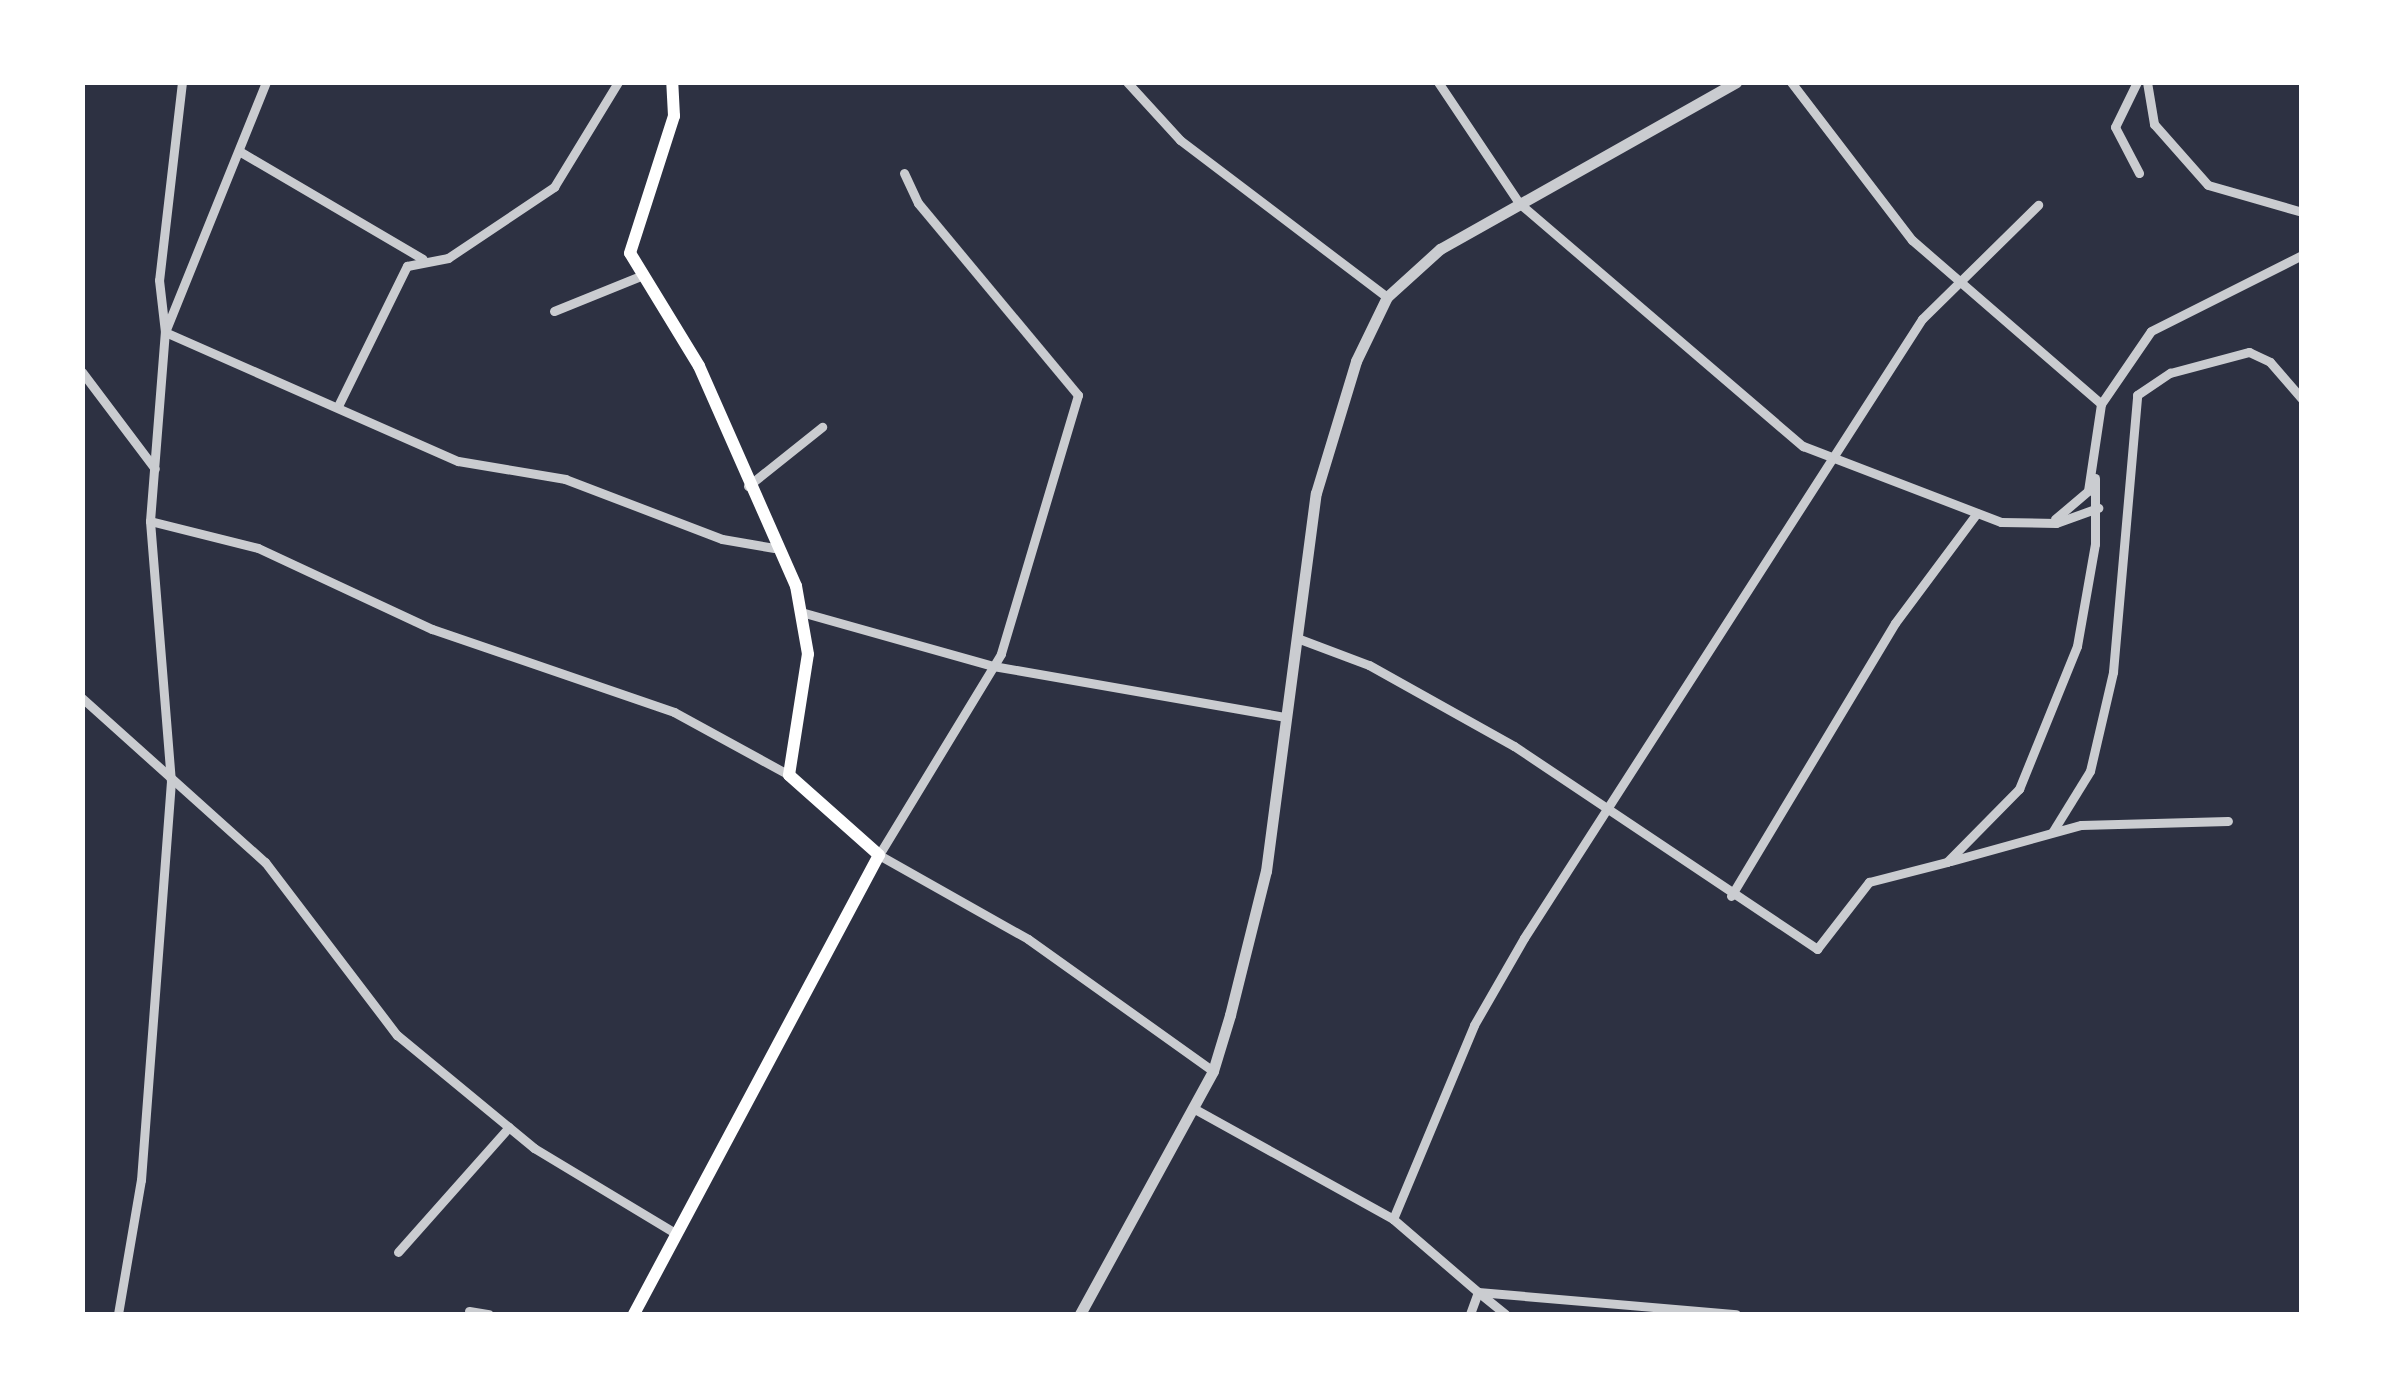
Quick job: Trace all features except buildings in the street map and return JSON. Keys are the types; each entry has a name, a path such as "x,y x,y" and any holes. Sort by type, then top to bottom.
{"main road":[{"path":"634,1314 879,854 788,774 808,654 801,612 699,366 630,254 674,116 672,82"}],"street":[{"path":"118,1314 141,1180 171,782 150,521 165,332 159,280 182,82"},
{"path":"165,332 266,82"},
{"path":"240,151 422,259 448,258 554,186 618,82"},
{"path":"1127,82 1180,140 1387,297"},
{"path":"1438,82 1519,203 1803,446 1977,513 2050,523 2098,508"},
{"path":"1080,1314 1213,1072 1266,871 1296,638 1330,434 1387,297 1440,249 1736,82"},
{"path":"1792,82 1957,284 2101,404"},
{"path":"2138,82 2115,127 2139,173"},
{"path":"2147,82 2154,124 2208,185 2302,212"},
{"path":"904,173 918,203 1078,394 1076,426 993,666 879,854 1028,939 1213,1072"},
{"path":"1393,1219 1474,1026 1606,810 1922,318 2038,205"},
{"path":"1947,862 2019,789 2065,694 2098,508 2095,478 2101,404 2159,323 2302,256"},
{"path":"339,404 390,290 422,259"},
{"path":"554,311 643,274"},
{"path":"165,332 339,404 458,461 566,479 722,539 774,548"},
{"path":"2053,831 2090,771 2113,672 2137,395 2170,373 2248,352 2270,362 2302,399"},
{"path":"82,372 155,469"},
{"path":"748,486 822,427"},
{"path":"2050,523 2095,478"},
{"path":"1731,896 1895,623 1977,513"},
{"path":"150,521 258,548 432,629 674,712 788,774"},
{"path":"801,612 993,666 1286,717"},
{"path":"1296,638 1369,664 1606,810 1731,896 1817,948 1868,882 2053,831 2228,821"},
{"path":"82,698 264,862 396,1035 509,1127 676,1234"},
{"path":"1193,1108 1393,1219 1505,1314"},
{"path":"398,1252 509,1127"},
{"path":"1470,1314 1478,1292"},
{"path":"1478,1292 1736,1314"},
{"path":"469,1311 489,1314"}]}
